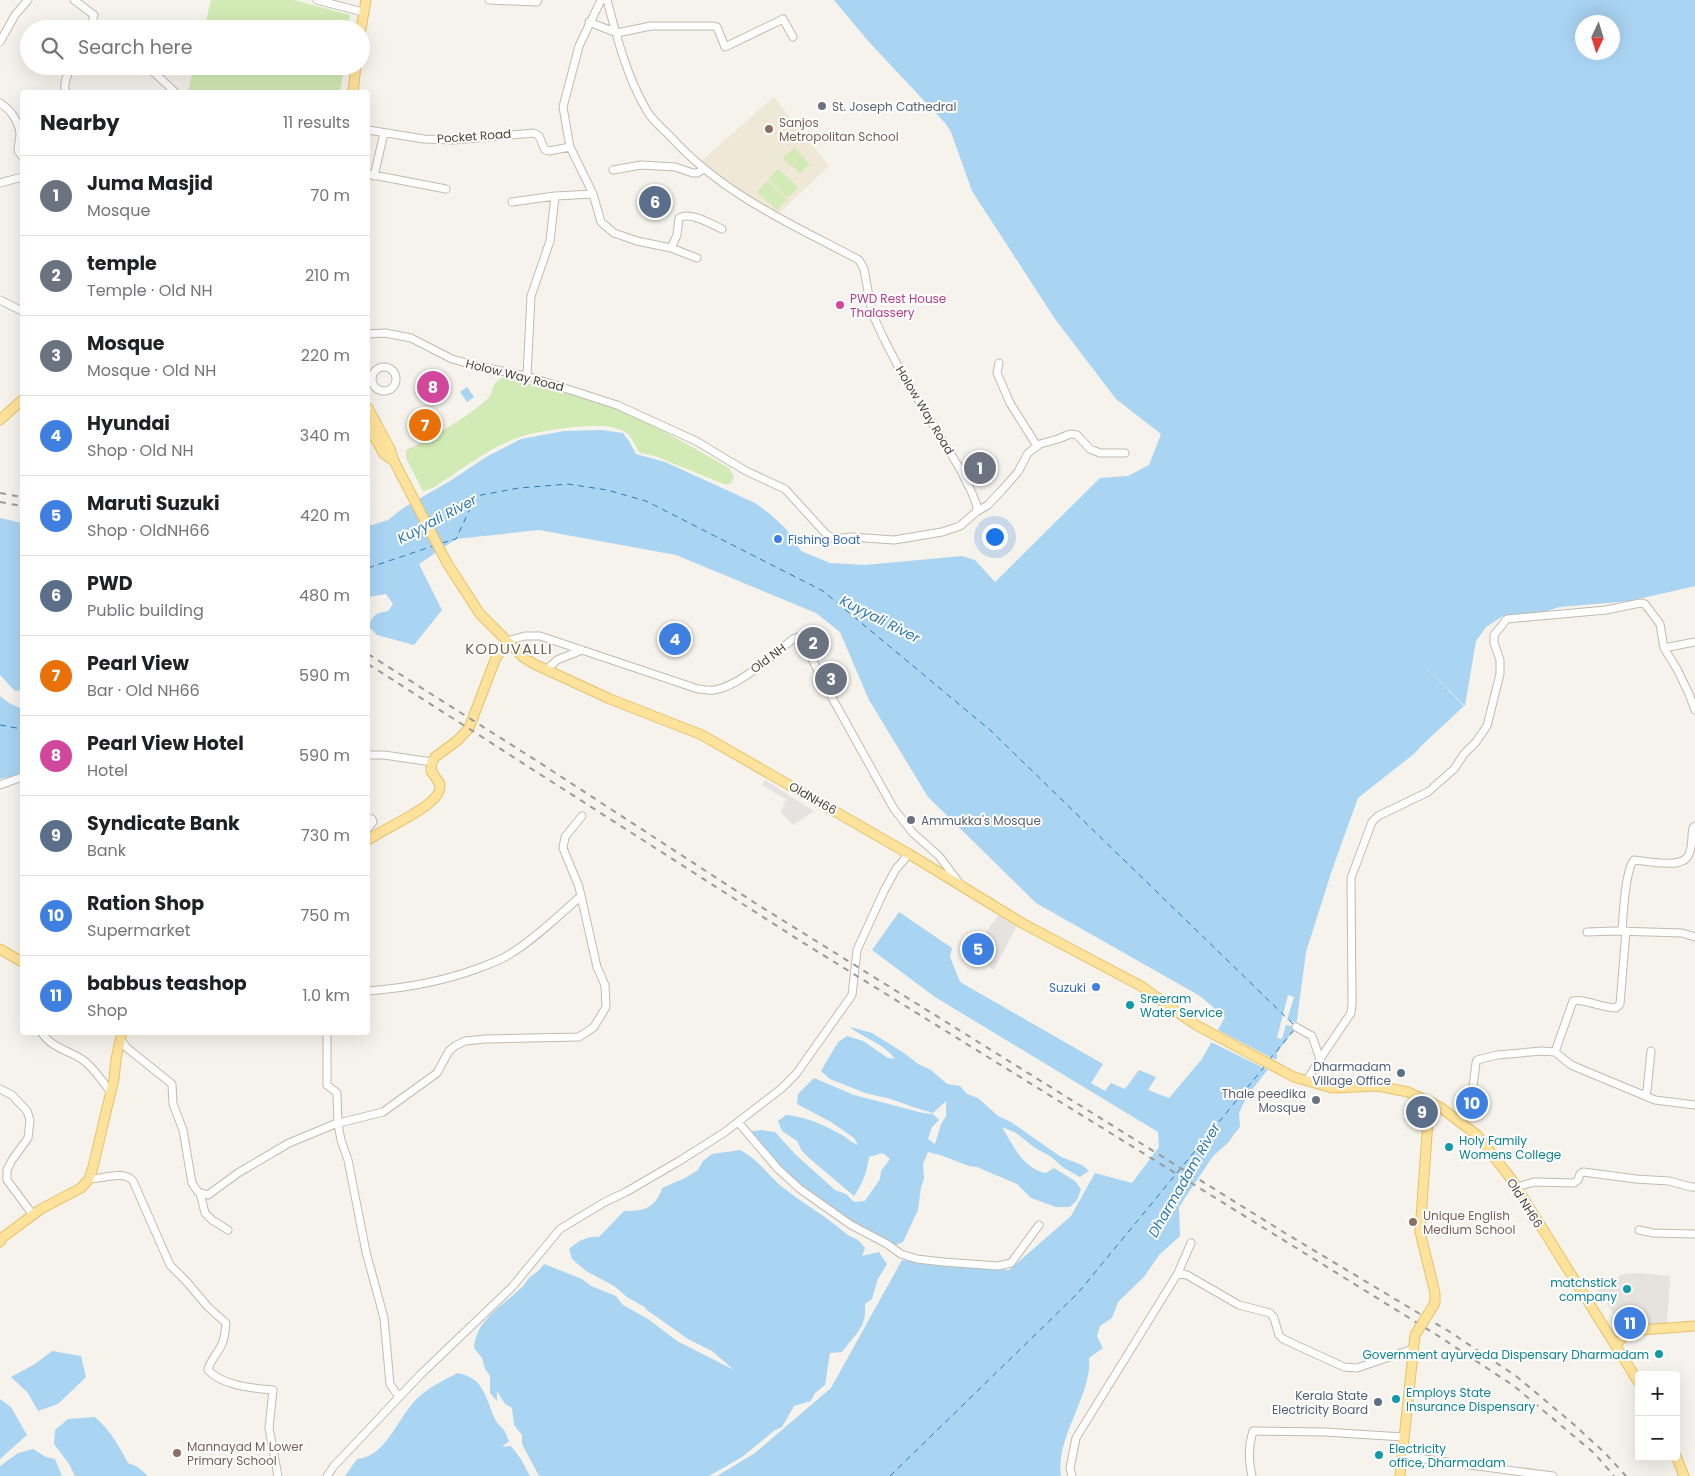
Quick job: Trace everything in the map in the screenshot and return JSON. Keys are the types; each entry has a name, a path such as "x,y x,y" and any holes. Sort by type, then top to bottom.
{"main road":[{"path":"362,20 366,0"},
{"path":"353,90 355,75"},
{"path":"0,420 20,402"},
{"path":"370,412 390,449 394,461"},
{"path":"370,430 384,454 394,461"},
{"name":"OldNH66","path":"394,461 447,563 480,614 523,657 546,670 610,699 702,735 909,854 1022,923 1142,986 1176,1012 1196,1024"},
{"path":"370,839 432,801 438,794 440,784 432,771 432,762 435,757 458,740 469,728 496,660 507,641"},
{"path":"0,949 20,961"},
{"name":"Old NH66","path":"1196,1024 1294,1077 1332,1088 1378,1086 1408,1092 1433,1103 1460,1122 1477,1136 1517,1187 1635,1377"},
{"path":"0,1242 3,1237 33,1215 81,1188 89,1179 111,1092 121,1036"},
{"path":"1400,1476 1415,1335 1435,1303 1436,1293 1420,1232 1428,1121 1433,1103"},
{"path":"1615,1345 1626,1335 1641,1330 1695,1326"},
{"path":"1678,1461 1684,1476"}],"street":[{"path":"0,42 15,15 28,0"},
{"path":"74,0 94,16 93,20"},
{"path":"317,0 363,12"},
{"path":"489,0 537,2 538,0"},
{"path":"601,0 579,46 563,107 570,147 593,194 602,222 614,233 637,241 671,248 697,258"},
{"name":"Holow Way Road","path":"370,334 386,333 411,338 452,358 481,368 527,376 617,405 696,441 746,471 784,490 826,534 834,539 851,537 894,540 942,532 960,526 976,512 977,506 960,469 900,370 879,329 872,313 864,269 859,260 787,224 721,184 677,144 647,112 623,59 607,0"},
{"path":"589,22 617,33 651,26 712,26 717,28 725,47 783,19 793,37"},
{"path":"65,90 68,75"},
{"path":"157,75 173,90"},
{"path":"0,102 6,106 15,118 20,133 18,151 20,154"},
{"name":"Pocket Road","path":"370,130 424,139 454,140 534,133 539,136 545,150 570,147"},
{"path":"384,133 371,175 446,189"},
{"path":"613,170 641,165 676,167 698,173 704,168"},
{"path":"0,183 20,178"},
{"path":"512,202 555,196 593,194"},
{"path":"527,376 531,296 550,241 555,196"},
{"path":"671,248 677,235 679,218 683,215 722,229"},
{"path":"0,300 20,310"},
{"path":"999,363 997,373 1010,403 1037,446"},
{"path":"976,512 988,505 1002,490 1018,472 1028,453 1037,446 1070,434 1077,435 1090,449 1100,453 1125,453"},
{"path":"1307,1080 1351,1012 1351,878 1372,822 1378,816 1428,792 1454,769 1487,726 1500,674 1500,660 1494,643 1494,635 1507,619 1606,610 1640,603 1645,604 1660,624 1664,648 1690,694 1695,710"},
{"name":"Old NH","path":"507,641 525,636 540,636 698,689 714,690 740,679 793,639 798,637 802,639 825,685 894,809 913,833 939,856 963,888"},
{"path":"1664,648 1695,642"},
{"path":"546,670 557,660 582,650"},
{"path":"370,755 384,755 432,762"},
{"path":"0,785 20,778"},
{"path":"200,1193 208,1195 238,1173 289,1143 338,1124 383,1112 438,1073 449,1051 455,1046 465,1042 485,1039 579,1037 594,1027 606,1007 605,985 597,967 579,887 563,848 565,837 582,816"},
{"path":"1555,1052 1574,1001 1582,1000 1607,1008 1616,1008 1620,1004 1628,877 1631,862 1634,860 1657,864 1681,862 1688,858 1692,846 1693,828 1695,826"},
{"path":"327,1476 334,1466 399,1397 480,1316 512,1287 560,1229 681,1160 738,1122 782,1088 796,1074 852,995 857,950 884,891 896,870 909,854"},
{"path":"370,991 434,983 496,962 511,954 581,896"},
{"path":"1587,932 1682,933 1695,937"},
{"path":"1296,1027 1312,1036 1320,1059"},
{"path":"43,1035 47,1041 92,1067 111,1092"},
{"path":"327,1035 326,1084 337,1093 338,1124 348,1160 366,1252 384,1318 390,1384 399,1397"},
{"path":"121,1036 126,1048 172,1084 173,1104 183,1130 192,1183 200,1193 205,1213 228,1230"},
{"path":"1460,1122 1472,1094 1477,1060 1488,1056 1542,1051 1555,1052 1571,1065 1655,1100 1695,1105"},
{"path":"1643,1095 1647,1091 1651,1051"},
{"path":"0,1089 12,1095 28,1111 30,1120 28,1138 12,1160 7,1170 7,1180 33,1215"},
{"path":"738,1122 778,1169 800,1188 851,1225 887,1244 901,1254 917,1259 943,1262 1005,1265 1011,1263 1039,1225"},
{"path":"1517,1187 1534,1182 1574,1183 1583,1172 1669,1181 1695,1187"},
{"path":"89,1179 130,1177 170,1265 208,1307 226,1323 221,1345 208,1370 222,1379 239,1385 273,1390 269,1428 278,1476"},
{"path":"1639,1230 1654,1233 1695,1234"},
{"path":"1072,1476 1070,1468 1076,1438 1178,1273 1191,1243"},
{"path":"1178,1273 1182,1272 1238,1305 1270,1313 1274,1318 1279,1335 1283,1339 1344,1367 1357,1368 1413,1349"},
{"path":"1252,1476 1248,1446 1253,1431 1325,1432 1403,1437"},
{"path":"1402,1456 1553,1476"}],"shaded area":[{"name":"Sanjos Metropolitan School","path":"774,97 829,166 777,215 723,182 701,161"},
{"path":"765,780 814,811 793,825 781,812 786,799 762,785"},
{"path":"999,915 1016,927 994,970 984,963 994,948 981,938"},
{"path":"1639,1273 1670,1276 1667,1324 1641,1326 1638,1315 1618,1321 1595,1285 1612,1281 1623,1274"}],"green space":[{"path":"211,0 294,0 350,15 349,20 206,20"},
{"path":"192,75 343,75 340,90 188,90"},
{"path":"795,148 810,165 800,173 782,158"},
{"path":"778,169 798,187 788,198 768,180"},
{"path":"767,181 787,199 777,210 757,192"},
{"path":"502,377 574,395 631,415 729,468 734,477 731,483 726,485 655,456 640,453 630,436 616,428 592,426 542,431 511,440 476,459 433,488 423,491 406,458 406,450 437,434 475,409 490,396 494,385"}],"water":[{"path":"834,0 1695,0 1695,586 1630,601 1560,607 1540,613 1503,616 1486,627 1476,641 1465,706 1415,656 1464,706 1415,753 1358,798 1332,870 1306,952 1296,1027 1277,1053 1277,1058 1247,1096 1239,1113 1240,1127 1229,1142 1213,1156 1179,1207 1180,1236 1159,1255 1144,1277 1118,1302 1112,1318 1100,1326 1097,1336 1103,1348 1089,1358 1089,1372 1085,1386 1063,1446 1061,1476 717,1476 755,1453 831,1388 902,1260 1009,1270 1071,1216 1095,1173 1132,1183 1159,1147 1158,1132 935,997 872,950 899,912 952,948 950,957 960,982 1103,1064 1091,1083 1105,1091 1111,1083 1125,1089 1139,1070 1156,1077 1148,1090 1169,1098 1202,1059 1225,1017 1200,996 1036,903 928,797 869,700 840,632 816,613 676,555 539,530 456,539 419,564 442,610 414,645 377,635 370,628 375,615 388,611 393,604 386,594 370,597 370,524 388,520 403,508 450,481 486,457 521,439 564,431 601,430 623,433 636,454 665,462 755,503 786,529 801,551 830,563 865,565 962,556 975,560 995,582 1100,478 1128,476 1149,465 1161,434 1116,399 1055,319 972,191 951,132 945,123 869,42"},
{"path":"467,387 474,397 467,402 460,392"},
{"path":"0,518 20,523 20,690 15,691 0,675"},
{"path":"0,696 20,708 20,774 0,779"},
{"path":"850,1027 872,1033 918,1064 931,1070 947,1084 960,1086 967,1094 978,1098 998,1116 1011,1122 1061,1157 1082,1165 1089,1171 1080,1177 1064,1168 1016,1133 1002,1127 1020,1155 1031,1167 1046,1173 1054,1168 1075,1181 1081,1189 1077,1200 1070,1207 1056,1207 1031,1198 1017,1184 977,1167 928,1152 923,1164 924,1179 918,1210 903,1242 894,1246 838,1217 759,1151 749,1141 748,1132 761,1130 775,1132 796,1155 835,1190 846,1194 854,1202 865,1201 880,1179 881,1171 890,1159 883,1153 869,1157 864,1177 854,1196 809,1158 802,1151 797,1141 782,1131 778,1121 786,1115 809,1120 835,1131 858,1145 854,1138 831,1122 797,1104 798,1094 814,1078 854,1095 933,1114 939,1120 932,1127 928,1139 935,1144 941,1124 946,1116 946,1101 933,1113 891,1099 865,1093 830,1079 821,1071 838,1042 847,1036 863,1041 888,1058 895,1059 880,1045"},
{"path":"740,1150 753,1159 782,1187 847,1234 857,1239 865,1248 862,1256 879,1252 887,1264 878,1279 872,1299 865,1304 864,1319 859,1330 842,1352 830,1353 825,1385 815,1393 811,1401 794,1406 782,1427 775,1430 742,1457 709,1476 539,1476 522,1444 522,1435 514,1425 512,1408 505,1404 497,1391 497,1401 490,1393 490,1376 485,1369 482,1358 474,1348 479,1330 484,1322 544,1264 582,1279 591,1286 616,1296 623,1305 648,1319 677,1341 734,1370 712,1351 688,1339 614,1286 586,1271 572,1259 569,1249 590,1237 599,1237 624,1211 643,1209 652,1205 662,1188 698,1170 703,1161 712,1154"},
{"path":"52,1351 81,1356 86,1377 58,1404 38,1411 28,1393 11,1377 35,1364"},
{"path":"458,1373 474,1380 479,1385 487,1398 497,1422 504,1430 509,1441 502,1447 511,1446 530,1476 345,1476 357,1459 377,1451 421,1395"},
{"path":"0,1399 11,1407 27,1435 0,1459"},
{"path":"95,1417 118,1444 128,1463 138,1467 148,1476 75,1476 69,1464 54,1444 55,1430 68,1419"},
{"path":"33,1449 46,1457 55,1459 62,1476 0,1476 0,1466 18,1453"}],"pier":[{"path":"1288,995 1294,997 1287,1020 1297,1023 1296,1027 1286,1025 1282,1039 1277,1038"},
{"path":"1216,1029 1278,1061 1270,1071 1209,1041"}],"ferry route":[{"path":"442,543 456,539 476,496 519,488 568,484 607,490 646,501 823,591 990,730 1293,1024"},
{"path":"370,567 433,546"},
{"path":"0,725 20,729"},
{"path":"1269,1060 1295,1029"},
{"path":"890,1476 1078,1293 1265,1066"}],"railway":[{"path":"0,493 20,497"},
{"path":"0,502 20,506"},
{"path":"370,655 755,903 1285,1233 1450,1332 1516,1376 1571,1422 1605,1453 1626,1476"},
{"path":"370,665 802,942 1440,1337 1514,1386 1594,1453 1614,1476"}],"place":[{"name":"St. Joseph Cathedral","path":"822,106"},
{"name":"Sanjos Metropolitan School","path":"769,129"},
{"name":"PWD","path":"655,202"},
{"name":"PWD Rest House Thalassery","path":"840,305"},
{"name":"Pearl View Hotel","path":"433,387"},
{"name":"Pearl View","path":"425,425"},
{"name":"Juma Masjid","path":"980,468"},
{"name":"Fishing Boat","path":"778,539"},
{"name":"Hyundai","path":"675,639"},
{"name":"temple","path":"813,643"},
{"name":"Mosque","path":"831,679"},
{"name":"Ammukka's Mosque","path":"911,820"},
{"name":"Maruti Suzuki","path":"978,949"},
{"name":"Suzuki","path":"1096,987"},
{"name":"Sreeram Water Service","path":"1130,1005"},
{"name":"Dharmadam Village Office","path":"1401,1073"},
{"name":"Thale peedika Mosque","path":"1316,1100"},
{"name":"Ration Shop","path":"1472,1103"},
{"name":"Syndicate Bank","path":"1422,1112"},
{"name":"Holy Family Womens College","path":"1449,1147"},
{"name":"Unique English Medium School","path":"1413,1222"},
{"name":"matchstick company","path":"1627,1289"},
{"name":"babbus teashop","path":"1630,1323"},
{"name":"Government ayurveda Dispensary Dharmadam","path":"1659,1354"},
{"name":"Employs State Insurance Dispensary","path":"1396,1399"},
{"name":"Kerala State Electricity Board","path":"1378,1402"},
{"name":"Mannayad M Lower Primary School","path":"177,1453"},
{"name":"Electricity office, Dharmadam","path":"1379,1455"}],"district":[{"name":"KODUVALLI","path":"509,648"}],"water label":[{"name":"Kuyyali River","path":"437,519"},
{"name":"Kuyyali River","path":"880,619"},
{"name":"Dharmadam River","path":"1184,1180"}]}
